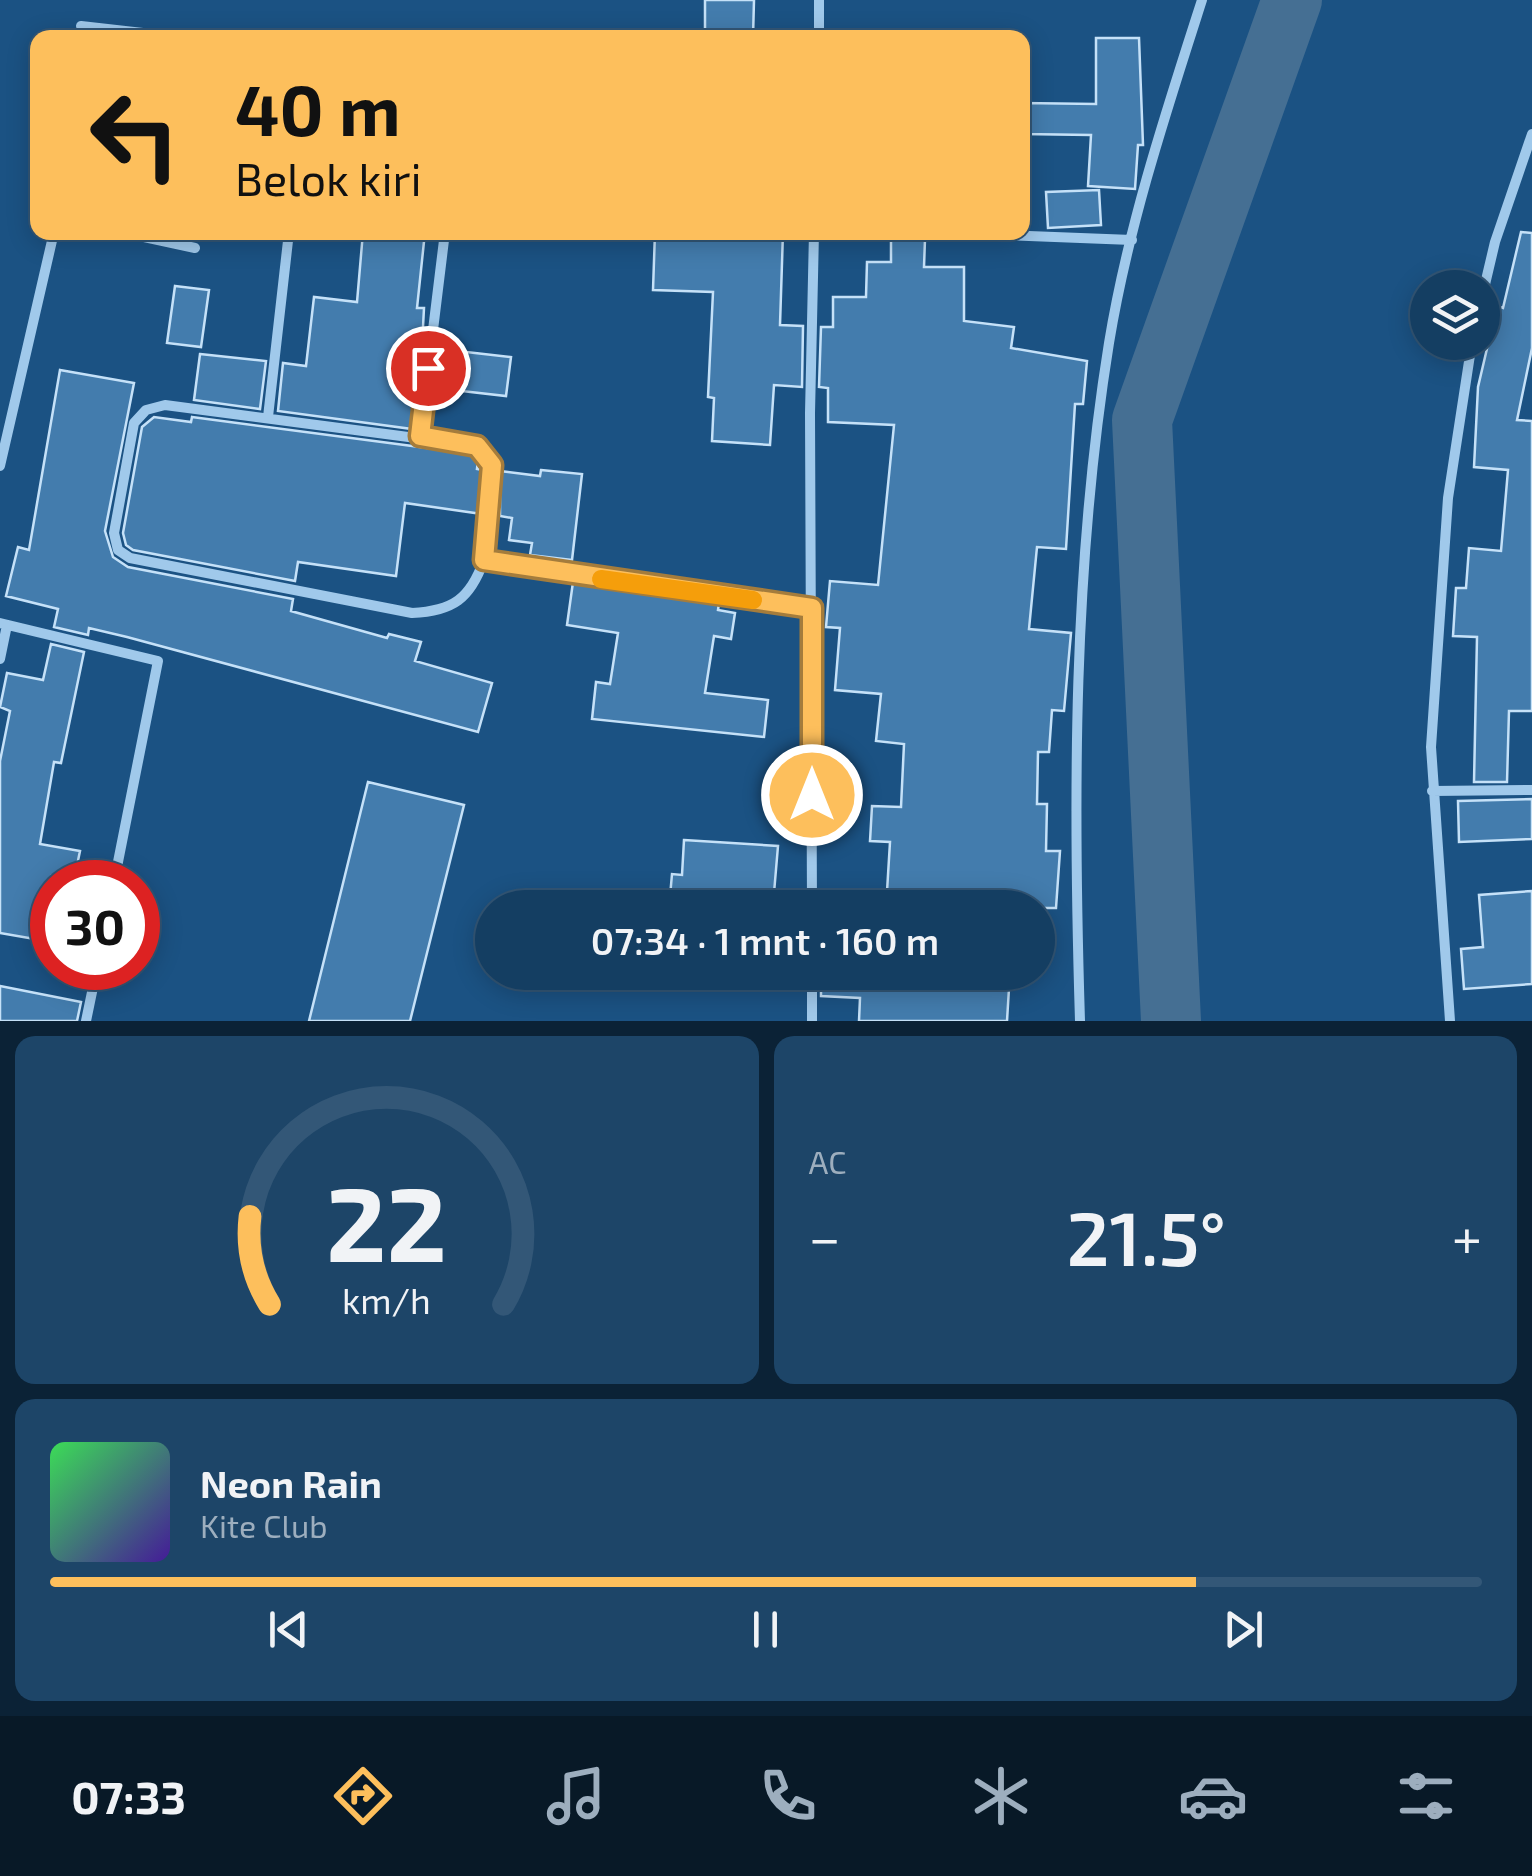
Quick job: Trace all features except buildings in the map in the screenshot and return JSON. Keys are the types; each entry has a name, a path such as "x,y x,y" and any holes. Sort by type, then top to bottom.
{"street":[{"path":"818,30 819,0"},
{"path":"1080,1021 1079,616 1100,405 1132,240 1202,0"},
{"path":"81,26 116,30"},
{"path":"1488,270 1532,134"},
{"path":"1030,236 1132,240"},
{"path":"0,466 52,240"},
{"path":"158,240 194,248"},
{"path":"268,417 288,240"},
{"path":"420,436 444,240"},
{"path":"812,890 814,240"},
{"path":"1450,1021 1432,791 1448,498 1469,360"},
{"path":"165,405 268,417 477,446 489,456 493,473 484,560 466,597 450,608 412,612 130,558 118,550 114,533 139,415 165,405"},
{"path":"484,560 812,608"},
{"path":"0,659 3,624 158,661 118,860"},
{"path":"1432,791 1532,790"},
{"path":"86,1021 92,990"},
{"path":"812,990 812,1021"}],"waterway":[{"path":"1171,1021 1142,420 1292,0"}],"slow traffic":[{"path":"601,579 753,600"}],"route":[{"path":"428,368 420,436 477,446 489,456 492,465 484,560 812,608 812,795"}]}
